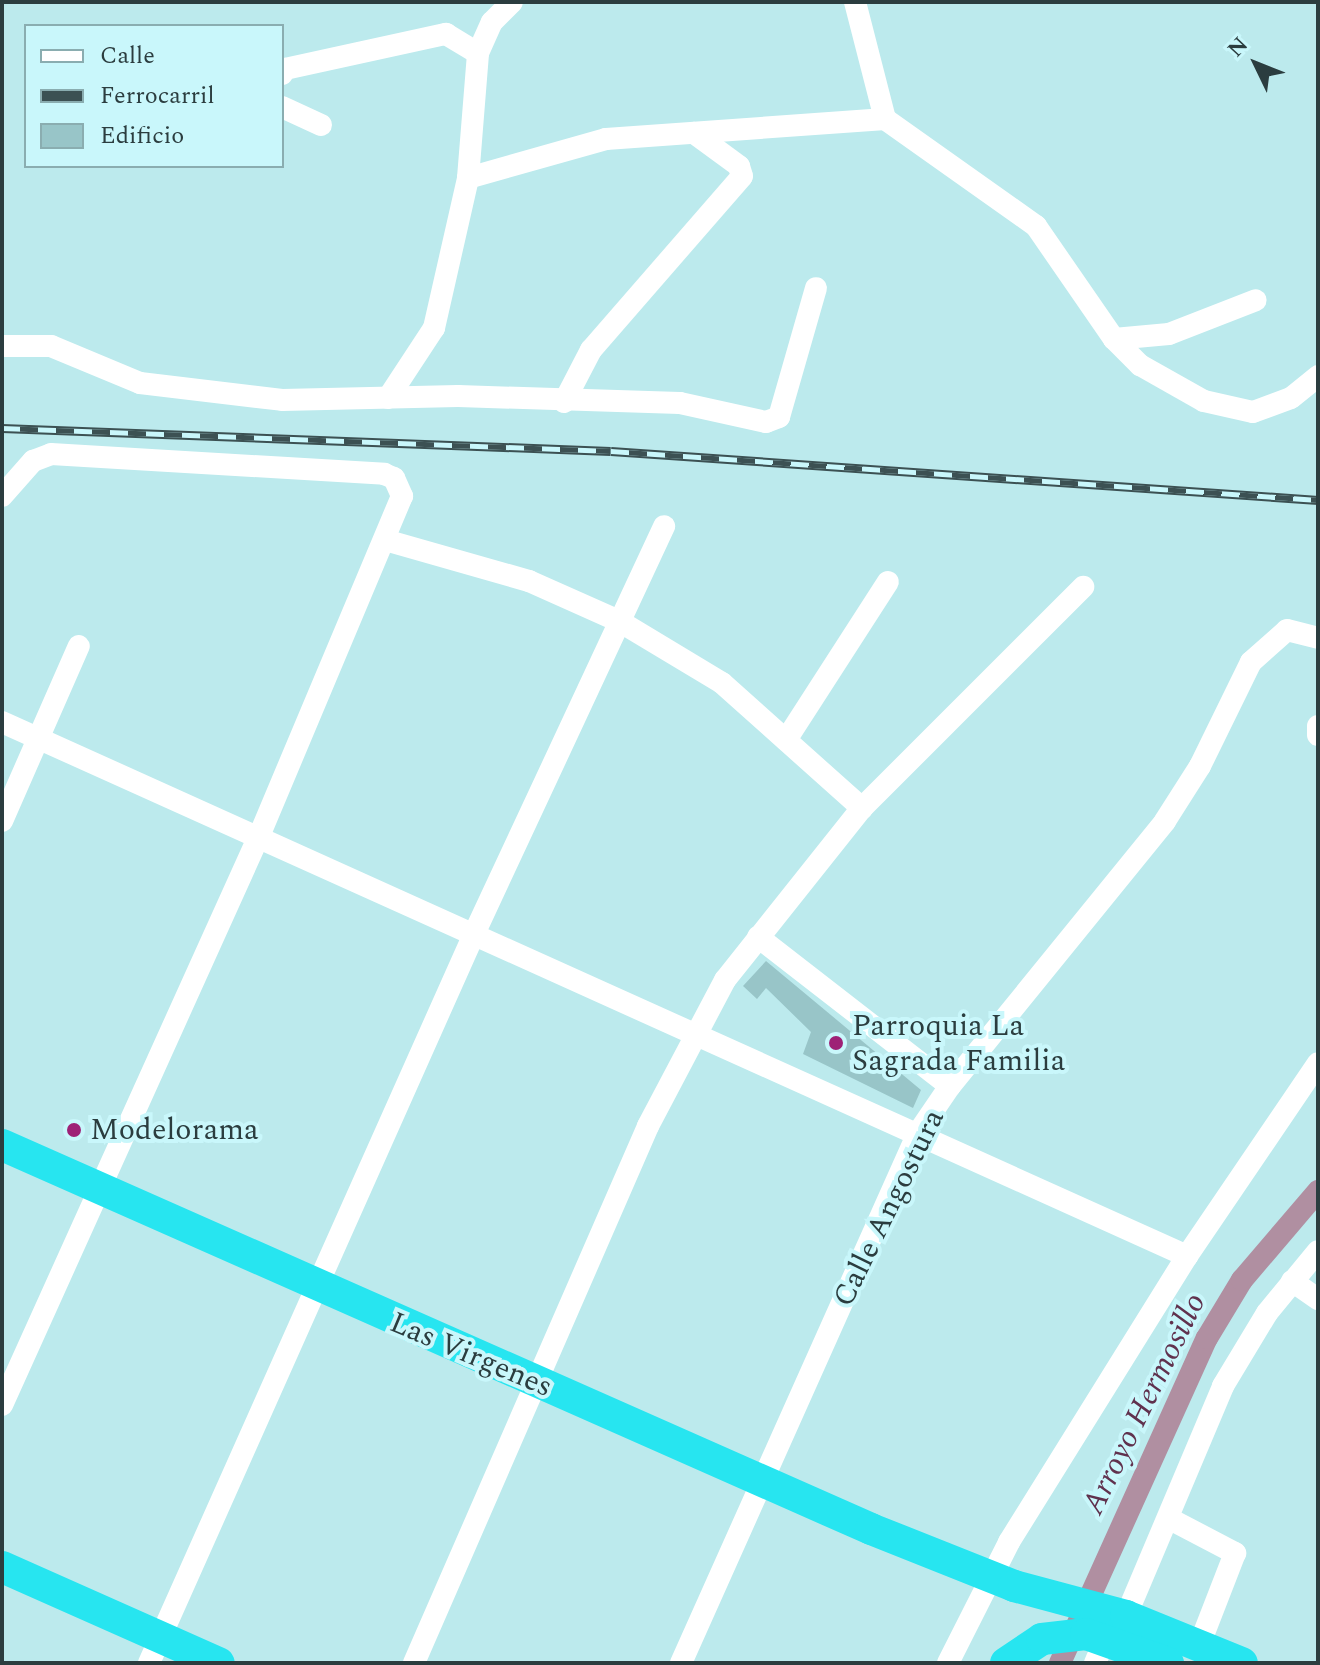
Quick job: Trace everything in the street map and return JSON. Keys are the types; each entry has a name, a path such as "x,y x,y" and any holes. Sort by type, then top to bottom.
{"highway":[{"name":"Las Virgenes","path":"2,1145 317,1288 761,1483 943,1559 1049,1595 1094,1632"},
{"path":"2,1567 154,1650 219,1663"},
{"path":"1094,1632 1168,1663"},
{"path":"1006,1663 1018,1650 1094,1632 1199,1646 1242,1663"}],"street":[{"path":"388,398 434,328 468,178 478,53 492,22 512,2"},
{"path":"855,2 885,119"},
{"path":"284,71 446,34 478,53"},
{"path":"284,108 321,125"},
{"path":"468,178 578,144 885,119 1036,226 1114,339 1140,365 1204,401 1253,412 1291,398 1318,376"},
{"path":"564,402 591,350 742,176 739,166 694,133"},
{"path":"2,346 51,346 122,377 176,389 320,402 458,396 564,402 680,403 766,422 779,417 816,288"},
{"path":"1114,339 1169,334 1256,300"},
{"path":"2,496 33,461 51,454 384,474 394,478 402,496 258,838 2,1405"},
{"path":"154,1650 474,934 664,526"},
{"path":"385,540 529,581 619,621 722,683 862,808"},
{"path":"786,740 888,582"},
{"path":"414,1663 694,1035 758,937 862,808 1083,587"},
{"name":"Calle Angostura","path":"681,1663 918,1133 950,1086 1165,821 1211,747 1251,662 1287,630 1318,638"},
{"path":"2,821 79,646"},
{"path":"2,722 40,736 258,838 1187,1256"},
{"path":"1318,726 1318,735"},
{"path":"758,937 950,1086"},
{"path":"948,1663 989,1576 1187,1256 1318,1063"},
{"path":"1094,1632 1168,1518 1223,1386 1292,1281 1318,1251"},
{"path":"1292,1281 1318,1299"},
{"path":"1168,1518 1235,1553 1199,1646"}],"building":[{"name":"Parroquia La Sagrada Familia","path":"766,961 921,1090 913,1108 803,1054 811,1032 766,988 757,999 743,986"}],"waterway":[{"name":"Arroyo Hermosillo","path":"1060,1663 1207,1338 1242,1280 1318,1191"}],"railway":[{"path":"2,428 611,451 1318,500"}],"place":[{"name":"Parroquia La Sagrada Familia","path":"836,1043"},
{"name":"Modelorama","path":"74,1130"}]}
